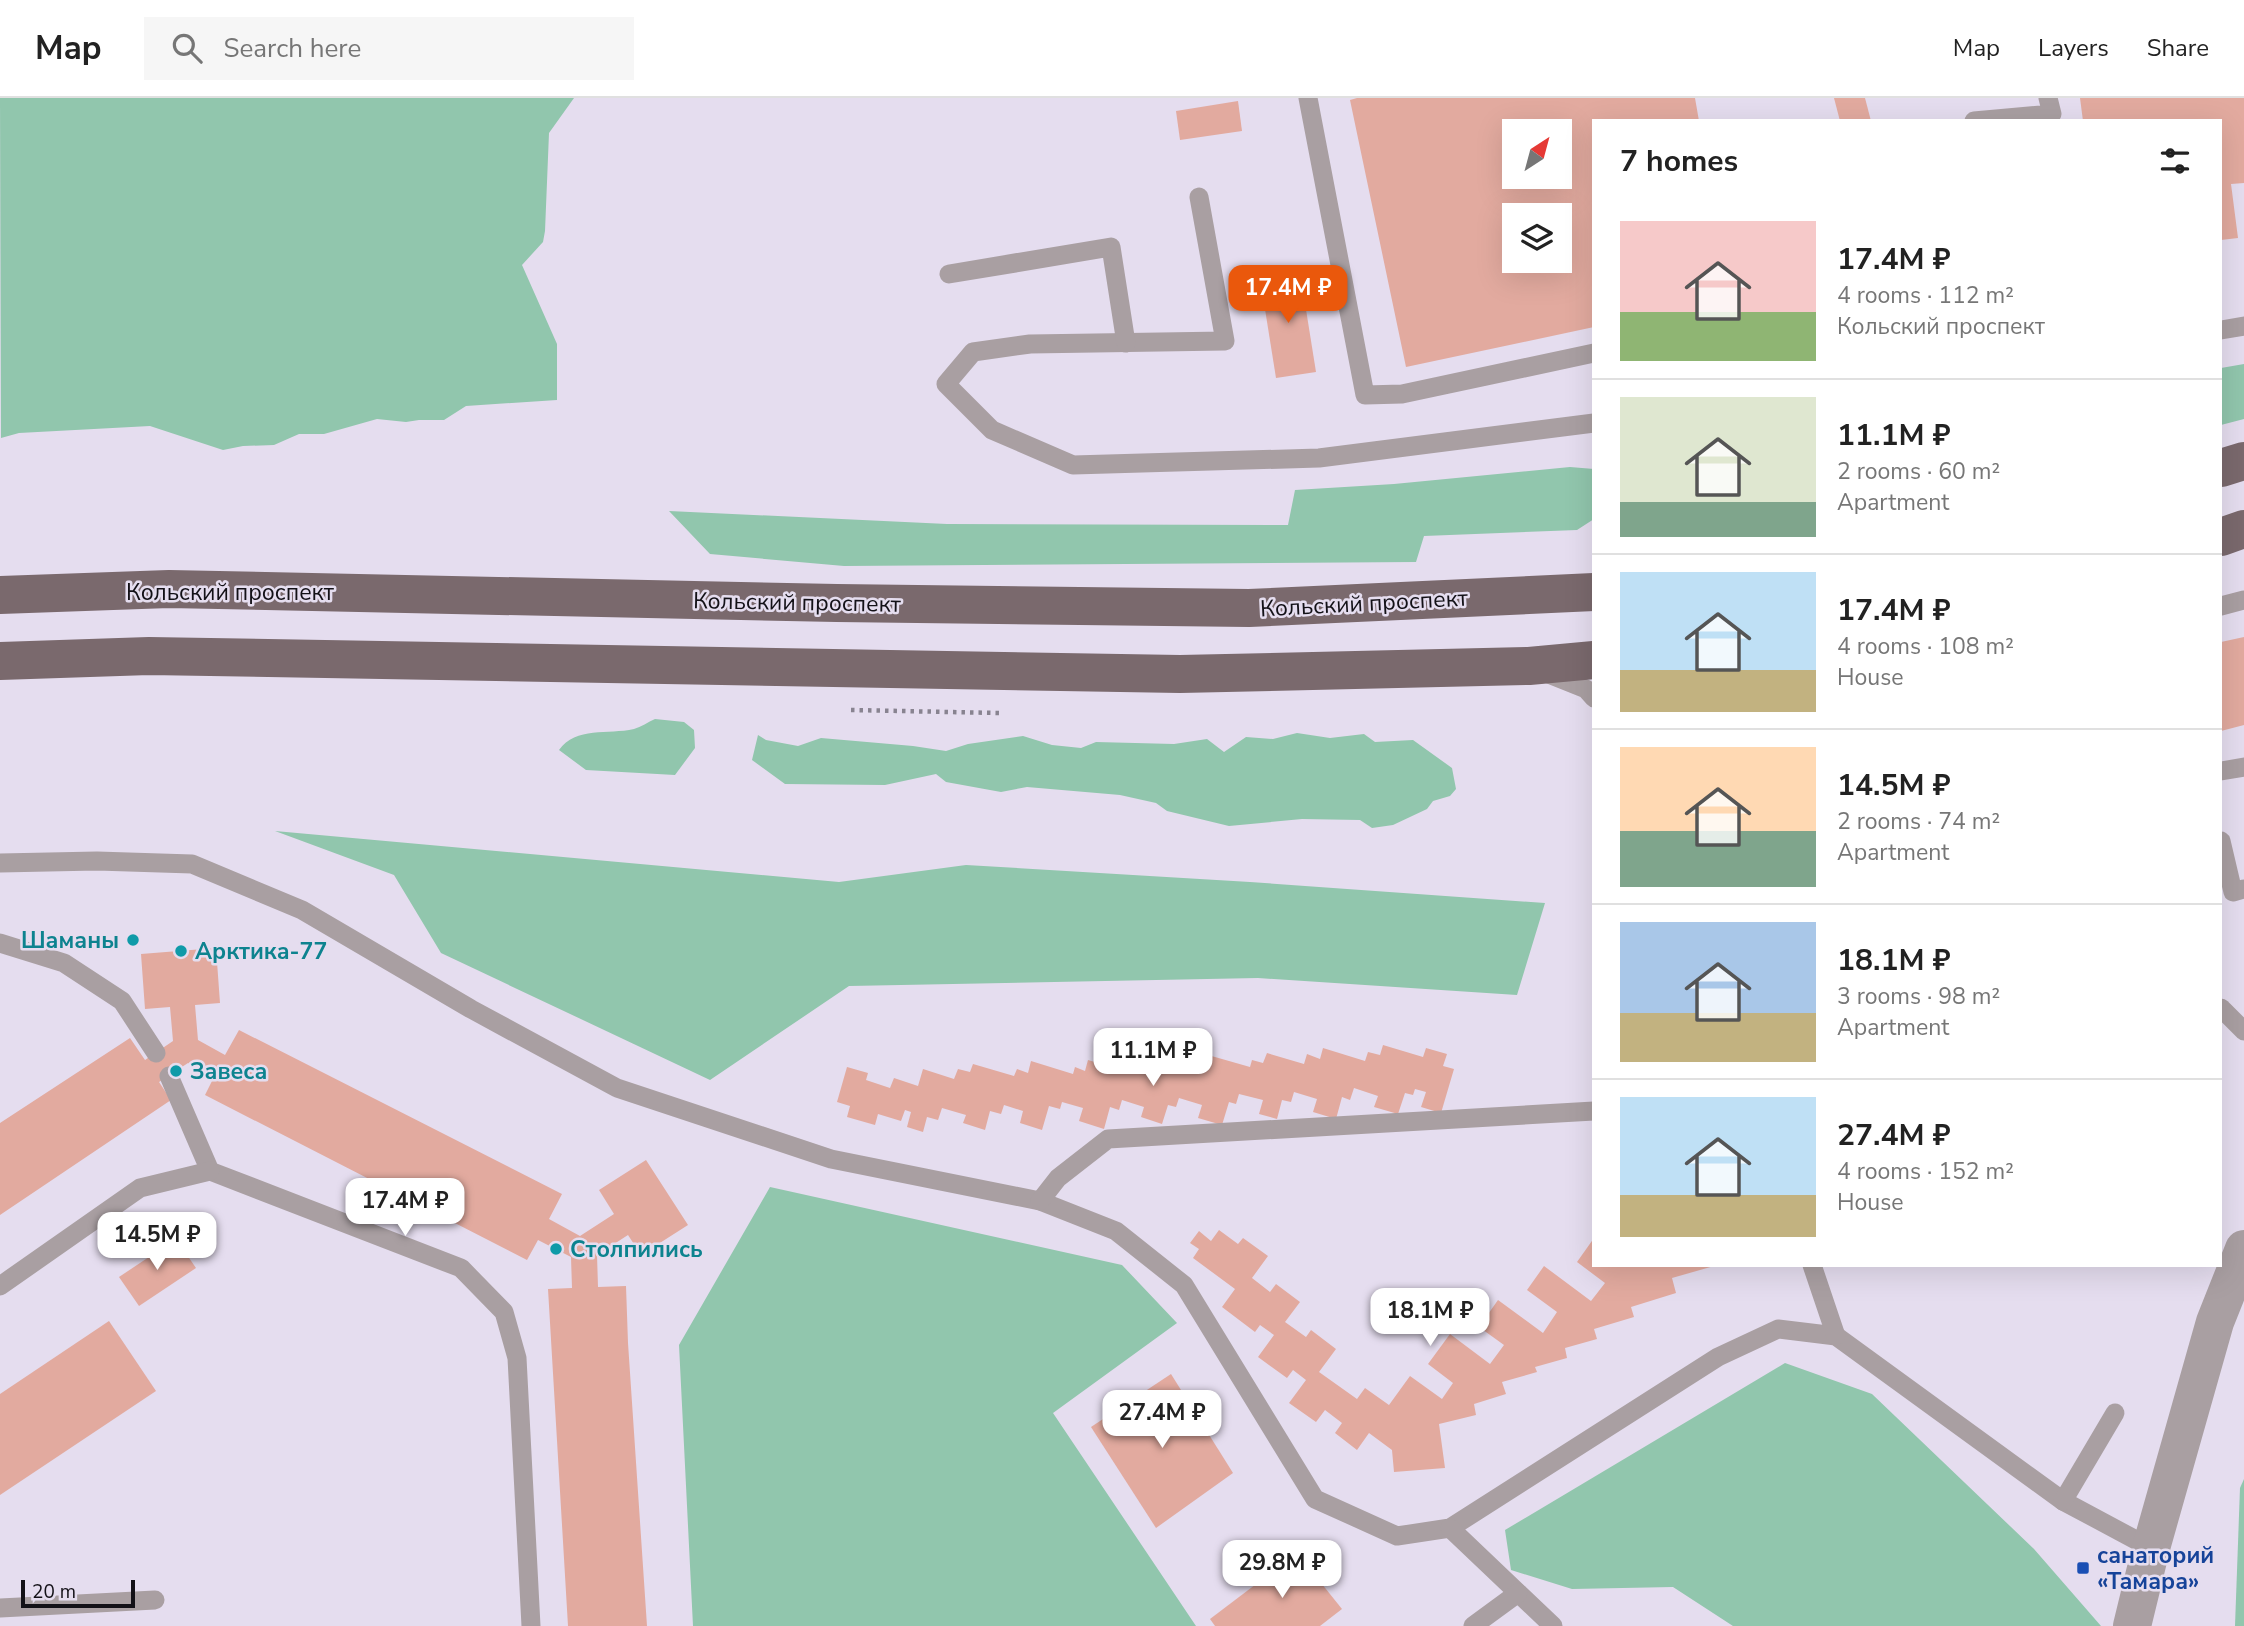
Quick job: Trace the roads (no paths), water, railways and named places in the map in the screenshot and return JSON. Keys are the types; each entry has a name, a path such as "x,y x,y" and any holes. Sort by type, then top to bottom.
{"main road":[{"path":"2222,468 2244,461"},
{"path":"2222,537 2244,529"},
{"name":"Кольский проспект","path":"0,595 169,589 837,603 1249,608 1592,592"},
{"path":"0,661 149,656 1180,674 1529,666 1592,660"}],"street":[{"path":"2132,1626 2151,1548 2215,1322 2244,1250"}],"lane":[{"path":"1308,98 1365,395 1402,394 1592,353"},
{"path":"1989,119 2051,111"},
{"path":"1199,197 1224,341 1030,344 973,352 946,384 992,430 1073,465 1319,458 1592,422"},
{"path":"948,274 1111,247 1126,342"},
{"path":"2222,330 2244,326"},
{"path":"2222,606 2244,600"},
{"path":"1529,666 1586,689 1592,696"},
{"path":"2222,771 2244,766"},
{"path":"2222,845 2233,892 2244,889"},
{"path":"0,863 192,864 302,910 471,1009 617,1088 831,1159 1040,1201 1116,1231 1184,1284 1315,1499 1397,1536 1450,1528 1718,1357 1778,1329 1836,1336 2063,1501 2151,1548"},
{"path":"0,943 64,964 122,1001 156,1053"},
{"path":"2222,1009 2244,1031"},
{"path":"169,1076 210,1171"},
{"path":"1040,1201 1058,1178 1108,1139 1592,1111"},
{"path":"0,1286 140,1188 210,1171 461,1268 504,1312 517,1358 531,1626"},
{"path":"1813,1267 1836,1336"},
{"path":"2063,1501 2115,1413"},
{"path":"1450,1528 1553,1626"},
{"path":"1473,1626 1518,1593"},
{"path":"0,1608 155,1600"}],"place":[{"name":"Шаманы","path":"133,940"},
{"name":"Арктика-77","path":"181,951"},
{"name":"Завеса","path":"176,1071"},
{"name":"Столпились","path":"556,1249"},
{"name":"санаторий «Тамара»","path":"2083,1568"}]}
